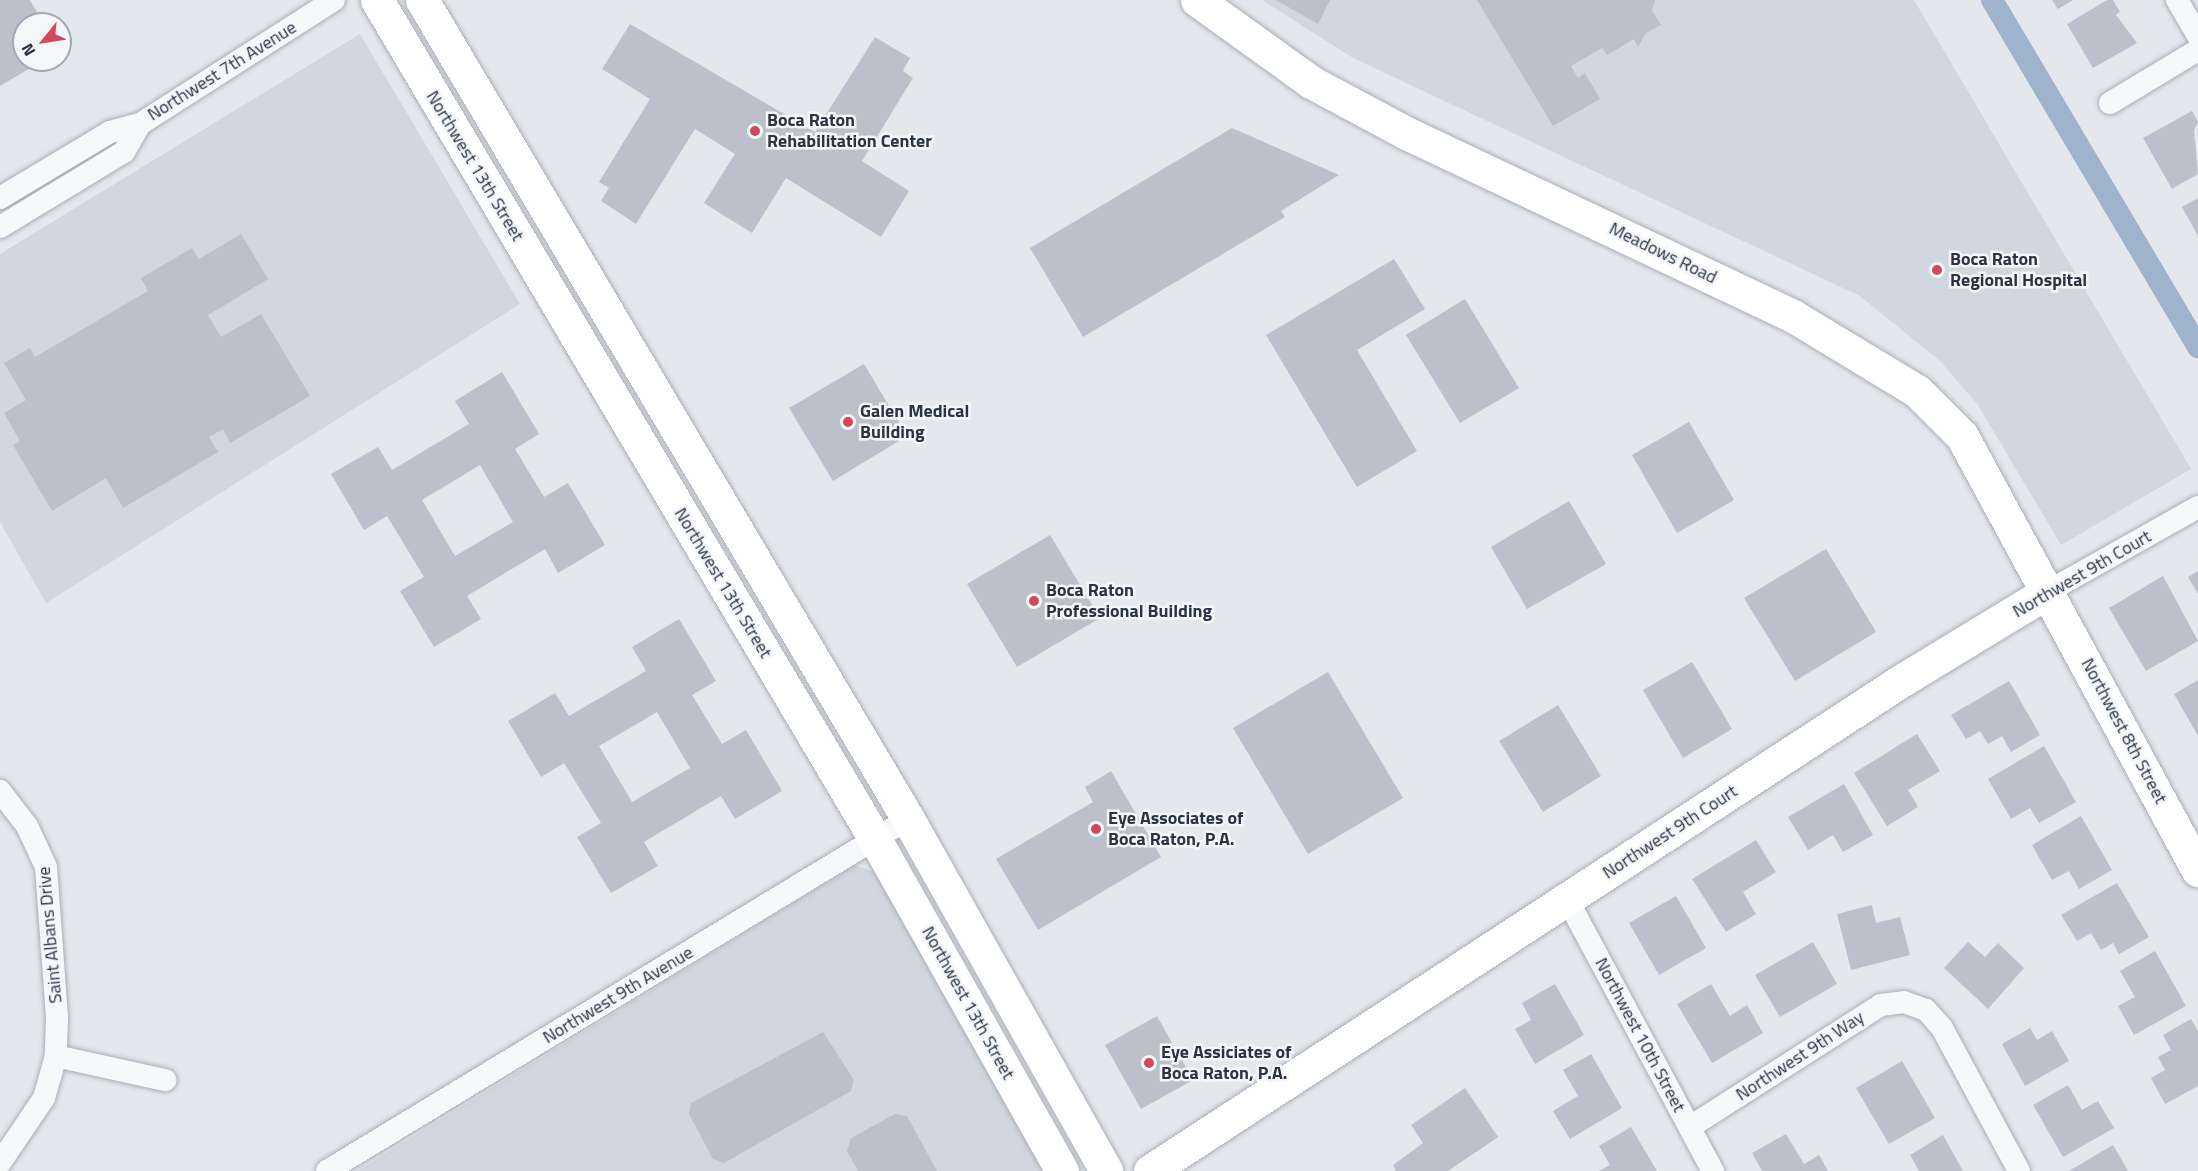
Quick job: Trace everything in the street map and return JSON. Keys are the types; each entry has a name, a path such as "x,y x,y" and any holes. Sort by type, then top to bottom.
{"street":[{"name":"Northwest 7th Avenue","path":"0,198 110,132 140,124 334,0"},
{"name":"Northwest 13th Street","path":"377,0 875,839 1062,1171"},
{"name":"Northwest 13th Street","path":"422,0 908,819 1107,1171"},
{"name":"Meadows Road","path":"1197,0 1311,82 1407,133 1793,316 1917,391 1962,436 2049,591"},
{"path":"2177,0 2198,36"},
{"path":"2110,103 2198,50"},
{"name":"Northwest 7th Avenue","path":"0,227 124,152 140,124"},
{"name":"Northwest 9th Court","path":"1150,1171 1904,679 2049,591 2198,507"},
{"name":"Northwest 8th Street","path":"2049,591 2198,870"},
{"name":"Saint Albans Drive","path":"0,791 27,826 46,867 56,1056 34,1118 0,1164"},
{"name":"Northwest 9th Avenue","path":"327,1171 908,819"},
{"name":"Northwest 10th Street","path":"1566,899 1713,1171"},
{"name":"Northwest 9th Way","path":"1690,1127 1881,1005 1916,1007 1942,1028 2019,1171"},
{"path":"56,1056 165,1080"}],"shaded area":[{"name":"Boca Raton Regional Hospital","path":"1262,0 1914,0 2191,469 2061,545 1978,405 1940,361 1860,296 1353,58"},
{"path":"360,34 520,304 46,603 0,522 0,254"},
{"path":"855,865 872,871 886,886 1045,1171 357,1171"}],"building":[{"path":"0,0 30,0 37,12 12,12 12,72 24,72 0,86"},
{"path":"1276,0 1330,0 1318,24"},
{"path":"1477,0 1655,0 1652,10 1661,25 1646,33 1638,47 1634,39 1607,55 1602,48 1571,66 1578,78 1585,73 1600,99 1553,126"},
{"path":"2052,0 2073,0 2058,9"},
{"path":"2107,0 2113,0 2120,12 2116,15 2137,43 2093,68 2067,24"},
{"name":"Boca Raton Rehabilitation Center","path":"630,24 815,132 875,37 910,58 903,71 913,78 862,161 909,191 881,237 786,178 752,233 704,203 735,154 695,129 636,224 601,201 609,188 599,182 650,99 602,69"},
{"path":"2192,111 2198,122 2194,130 2198,174 2172,189 2143,138"},
{"path":"1232,128 1339,175 1281,211 1285,217 1083,337 1030,248"},
{"path":"2198,198 2198,236 2182,207"},
{"path":"241,234 268,279 208,315 221,337 261,314 310,396 230,443 223,429 209,437 218,452 123,508 106,478 52,511 13,445 20,441 4,413 26,400 4,363 30,348 35,357 148,291 141,278 192,248 199,259"},
{"path":"1394,259 1425,309 1357,350 1417,451 1357,487 1266,335"},
{"path":"1465,299 1519,388 1460,423 1406,335"},
{"name":"Galen Medical Building","path":"864,364 907,436 833,481 789,408"},
{"path":"502,372 539,434 515,449 544,497 568,483 605,545 558,573 545,549 467,596 481,619 434,647 400,591 424,577 387,516 364,530 331,474 378,447 392,470 469,424 455,401","holes":["480,465 513,522 455,556 422,500"]},
{"path":"1689,422 1734,500 1677,533 1632,455"},
{"path":"1569,501 1606,564 1527,609 1491,547"},
{"name":"Boca Raton Professional Building","path":"1050,535 1100,618 1017,667 967,584"},
{"path":"1826,549 1876,632 1795,681 1744,598"},
{"path":"2198,571 2198,594 2188,577"},
{"path":"2163,576 2198,641 2146,671 2109,608"},
{"path":"679,619 716,681 692,695 722,744 746,730 782,791 735,819 721,796 644,842 658,866 611,893 577,837 601,823 564,763 541,777 508,721 555,693 569,716 646,671 632,647","holes":["657,712 690,768 632,802 599,746"]},
{"path":"1692,662 1732,729 1683,758 1643,690"},
{"path":"1328,672 1403,798 1308,854 1233,728"},
{"path":"2198,680 2198,736 2174,694"},
{"path":"2009,681 2040,735 2011,752 2002,736 1988,744 1980,731 1966,739 1951,715"},
{"path":"1558,705 1601,776 1543,812 1499,741"},
{"path":"1917,734 1940,771 1908,790 1918,807 1887,826 1854,773"},
{"path":"2044,746 2076,802 2039,823 2030,808 2011,819 1988,779"},
{"name":"Eye Associates of Boca Raton, P.A.","path":"1111,771 1161,857 1038,930 996,859 1093,802 1085,787"},
{"path":"1844,784 1873,835 1843,852 1833,835 1808,850 1788,817"},
{"path":"2081,816 2112,870 2079,889 2069,871 2052,880 2032,845"},
{"path":"1756,840 1776,872 1743,892 1756,914 1726,932 1692,879"},
{"path":"2117,883 2149,937 2119,954 2113,943 2101,950 2091,933 2077,941 2061,915"},
{"path":"1676,896 1706,948 1659,975 1629,923"},
{"path":"1872,905 1876,923 1900,917 1910,955 1851,970 1837,914"},
{"path":"1813,942 1837,984 1780,1017 1755,975"},
{"path":"1968,942 1985,957 1998,943 2024,968 1988,1009 1944,968"},
{"path":"2155,951 2186,1006 2134,1035 2118,1006 2135,997 2120,971"},
{"path":"1555,984 1584,1035 1535,1064 1515,1029 1531,1020 1522,1003"},
{"path":"1711,984 1730,1016 1747,1005 1763,1033 1712,1063 1677,1004"},
{"name":"Eye Assiciates of Boca Raton, P.A.","path":"1157,1016 1193,1080 1141,1109 1105,1045"},
{"path":"2191,1019 2198,1031 2198,1086 2165,1104 2151,1078 2165,1070 2158,1057 2171,1050 2163,1035"},
{"path":"2030,1028 2037,1040 2052,1031 2069,1061 2025,1086 2002,1044"},
{"path":"823,1032 854,1080 851,1091 724,1163 713,1159 689,1114 691,1103"},
{"path":"1591,1054 1622,1108 1570,1139 1553,1111 1578,1096 1563,1070"},
{"path":"1902,1061 1935,1118 1889,1144 1856,1088"},
{"path":"2068,1085 2082,1110 2098,1101 2114,1128 2063,1157 2033,1105"},
{"path":"1465,1088 1498,1137 1448,1171 1396,1171 1393,1165 1423,1143 1411,1125"},
{"path":"895,1114 907,1116 937,1171 858,1171 847,1151 851,1138"},
{"path":"1631,1127 1657,1171 1599,1171 1610,1165 1599,1146"},
{"path":"1786,1134 1804,1164 1819,1155 1828,1171 1762,1171 1752,1153"},
{"path":"1943,1135 1963,1171 1919,1171 1910,1155"},
{"path":"2113,1145 2128,1171 2069,1171"}],"waterway":[{"path":"1992,0 2198,347"}],"place":[{"name":"Boca Raton Rehabilitation Center","path":"755,131"},
{"name":"Boca Raton Regional Hospital","path":"1937,270"},
{"name":"Galen Medical Building","path":"848,422"},
{"name":"Boca Raton Professional Building","path":"1034,601"},
{"name":"Eye Associates of Boca Raton, P.A.","path":"1096,829"},
{"name":"Eye Assiciates of Boca Raton, P.A.","path":"1149,1063"}]}
